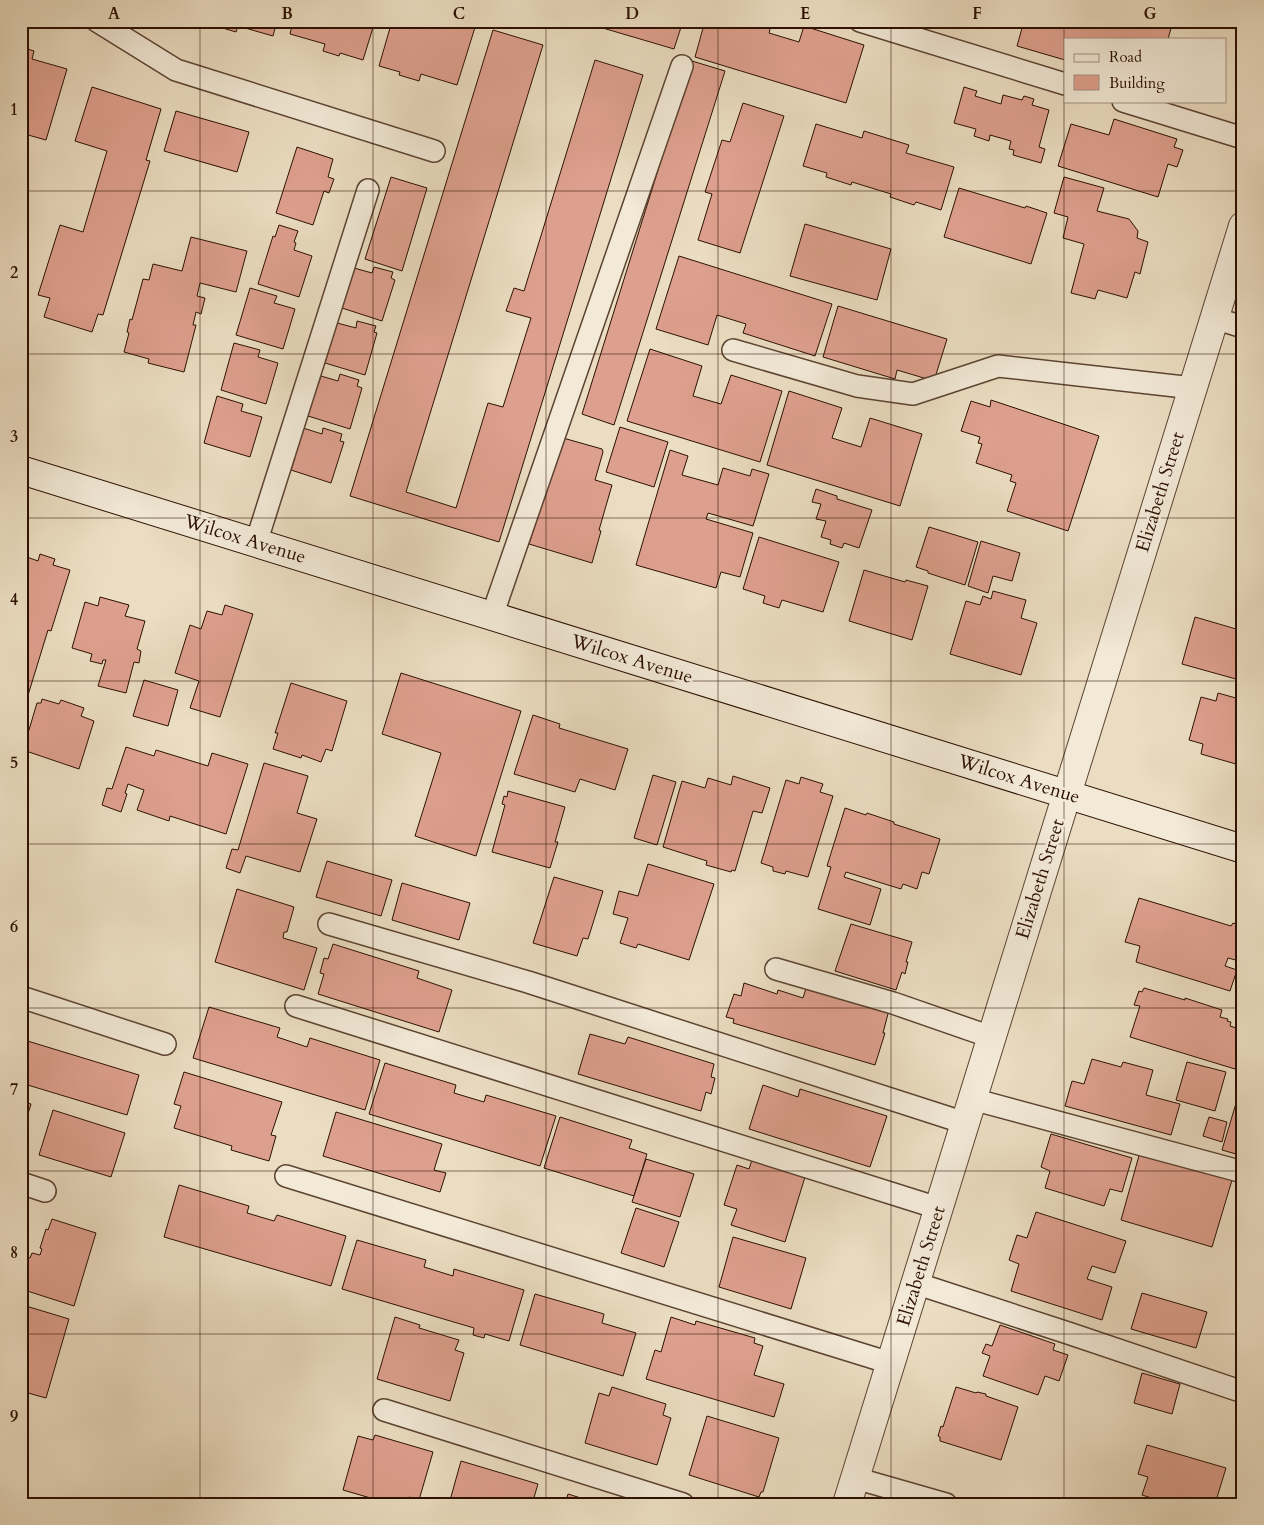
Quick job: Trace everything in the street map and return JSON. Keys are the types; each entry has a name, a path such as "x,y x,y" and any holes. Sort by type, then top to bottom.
{"street":[{"name":"Elizabeth Street","path":"847,1504 1243,226"},
{"name":"Wilcox Avenue","path":"21,470 1243,849"}],"lane":[{"path":"96,21 176,70 434,152"},
{"path":"860,21 1064,84"},
{"path":"492,616 682,66"},
{"path":"1126,102 1243,138"},
{"path":"256,543 368,190"},
{"path":"1214,318 1243,327"},
{"path":"733,350 857,386 913,394 998,366 1192,388"},
{"path":"330,924 969,1111 1243,1172"},
{"path":"776,969 893,1003 992,1037"},
{"path":"21,997 165,1044"},
{"path":"296,1006 938,1208"},
{"path":"286,1176 890,1362"},
{"path":"21,1183 45,1191"},
{"path":"916,1283 1243,1392"},
{"path":"384,1410 683,1504"},
{"path":"855,1478 946,1504"}],"building":[{"path":"211,21 277,21 273,36 238,26 236,32 216,26 217,23"},
{"path":"293,21 375,21 363,60 340,53 339,56 323,51 325,44 290,34"},
{"path":"392,21 477,21 457,85 421,74 419,81 399,75 400,72 379,66"},
{"path":"579,21 683,21 674,49"},
{"path":"705,21 772,21 769,33 799,42 804,26 864,45 846,103 695,57"},
{"path":"1024,21 1128,21 1137,24 1138,21 1161,21 1172,25 1168,38 1064,38 1064,60 1017,46"},
{"path":"493,30 543,45 406,492 456,508 488,403 503,407 531,318 506,311 514,288 524,291 595,60 643,75 499,542 350,496"},
{"path":"21,47 34,51 32,59 67,69 46,140 21,133"},
{"path":"692,61 725,71 614,425 582,414"},
{"path":"92,87 161,109 146,160 150,161 103,315 98,314 92,332 44,317 50,298 38,295 60,225 83,232 107,151 75,141"},
{"path":"964,87 977,91 975,96 1001,104 1003,95 1022,100 1024,96 1034,99 1032,105 1049,110 1039,147 1045,149 1041,163 1013,155 1014,150 1009,149 1011,141 990,135 989,141 974,136 976,129 954,123"},
{"path":"743,103 784,116 740,253 698,240 712,194 705,192 722,140 730,142"},
{"path":"176,111 249,132 237,172 164,151"},
{"path":"1114,119 1177,139 1174,147 1183,150 1177,167 1168,164 1158,197 1058,166 1071,124 1109,135"},
{"path":"816,124 862,138 864,131 909,145 906,153 954,167 941,210 916,202 914,205 890,197 891,194 852,182 851,185 826,177 827,173 803,166"},
{"path":"297,147 333,159 328,177 334,179 329,193 324,191 313,225 276,213"},
{"path":"391,177 427,188 402,271 365,259"},
{"path":"1064,177 1104,188 1097,211 1129,219 1138,231 1137,238 1148,242 1140,274 1135,272 1127,298 1098,290 1095,299 1071,293 1084,244 1063,238 1068,217 1054,213"},
{"path":"959,188 1047,213 1031,264 944,237"},
{"path":"805,224 891,249 877,300 790,276"},
{"path":"279,225 298,231 294,242 296,243 294,250 312,256 299,297 258,284 273,236 275,237"},
{"path":"191,237 247,251 236,292 200,283 197,296 205,298 201,314 196,312 193,325 196,325 184,372 148,363 149,359 124,352 129,333 127,332 130,319 132,320 143,279 149,280 153,264 182,271"},
{"path":"679,256 832,304 815,356 743,333 746,324 717,315 708,345 656,329"},
{"path":"374,267 393,272 391,278 395,280 382,321 342,308 354,268 372,273"},
{"path":"250,288 277,296 274,303 295,309 283,349 236,335"},
{"path":"838,306 947,339 934,381 897,370 895,379 823,357"},
{"path":"357,321 376,326 374,332 377,333 365,375 325,363 329,349 326,348 329,336 333,336 337,323 356,328"},
{"path":"234,343 260,350 258,357 278,363 266,404 221,390"},
{"path":"650,349 702,366 693,396 721,404 731,375 782,391 760,462 627,421"},
{"path":"340,374 359,380 357,386 362,388 350,429 308,416 312,403 309,402 313,390 316,391 321,376 338,381"},
{"path":"789,391 842,408 832,438 861,447 870,418 922,434 900,506 767,465"},
{"path":"217,396 243,404 241,411 262,417 250,457 204,443"},
{"path":"991,400 1099,436 1068,531 1007,511 1016,483 1010,481 1012,475 976,463 982,444 978,443 980,437 961,431 971,401 990,407"},
{"path":"620,427 668,442 654,487 606,472"},
{"path":"303,428 322,434 323,428 342,434 340,441 344,442 331,483 291,470 295,458 291,457"},
{"path":"563,438 602,449 603,452 595,480 612,485 592,563 529,544"},
{"path":"670,450 688,456 682,475 718,485 723,468 750,476 752,469 769,474 753,526 708,513 706,519 753,533 740,577 721,572 716,588 636,565"},
{"path":"816,489 837,496 837,499 872,510 859,548 844,543 842,548 830,544 831,540 821,537 826,521 816,519 821,504 812,502"},
{"path":"929,527 978,542 965,585 916,567"},
{"path":"759,537 839,562 823,612 782,600 779,608 763,603 765,596 743,589"},
{"path":"981,541 1020,553 1012,581 993,576 988,593 968,586"},
{"path":"40,554 55,559 53,565 70,570 51,631 48,630 25,705 21,704 21,558 24,559 24,556 38,561"},
{"path":"1243,556 1243,579 1236,577"},
{"path":"864,570 905,582 906,580 928,586 912,640 849,621"},
{"path":"993,591 1026,600 1021,618 1037,623 1021,675 950,654 966,601 980,605 983,596 991,599"},
{"path":"100,597 129,605 125,616 145,621 137,649 141,651 139,663 134,662 126,693 98,686 106,660 103,660 102,664 90,661 92,654 72,648 85,602 98,606"},
{"path":"225,605 253,614 220,717 190,708 199,681 175,673 190,625 201,629 207,611 222,615"},
{"path":"1195,617 1243,631 1243,681 1182,664"},
{"path":"401,673 521,711 476,856 415,836 441,753 382,734"},
{"path":"144,680 178,690 168,726 133,716"},
{"path":"291,683 347,701 332,751 326,749 321,762 302,755 301,758 273,749 278,733 275,733"},
{"path":"1218,693 1243,700 1243,766 1201,754 1203,744 1189,740 1201,697 1216,701"},
{"path":"42,699 59,704 61,700 84,708 81,716 94,721 79,769 23,750 37,703 41,703"},
{"path":"533,715 560,724 559,728 628,749 615,790 580,779 575,792 514,774"},
{"path":"126,747 154,756 156,750 208,766 212,753 248,764 226,834 170,816 169,821 137,810 144,790 128,784 121,812 102,805 107,788 112,789"},
{"path":"264,763 308,776 297,813 317,819 300,872 246,856 240,873 226,868 232,849 238,850"},
{"path":"653,775 676,782 657,845 634,838"},
{"path":"733,776 770,788 762,813 753,811 735,871 732,870 731,872 706,865 707,861 663,847 682,781 705,788 708,778 731,785"},
{"path":"801,777 823,784 820,792 833,796 808,877 786,871 785,874 773,871 773,867 761,863 786,780 799,784"},
{"path":"508,791 565,807 555,842 558,842 550,868 492,852 505,805 502,804 504,796 507,797"},
{"path":"845,808 866,815 867,813 940,839 929,874 922,872 917,889 903,884 901,889 846,872 844,877 881,889 870,925 818,909 831,867 827,866"},
{"path":"327,861 392,880 381,916 316,897"},
{"path":"648,864 714,884 689,960 638,944 636,948 620,943 628,918 613,914 619,891 638,896"},
{"path":"554,877 603,891 588,939 583,938 577,956 533,943"},
{"path":"402,883 470,903 459,940 392,920"},
{"path":"237,889 294,907 287,932 284,932 283,938 317,948 304,990 215,962"},
{"path":"1139,898 1231,926 1233,923 1243,926 1243,962 1228,958 1225,966 1237,970 1230,991 1136,962 1140,946 1125,942"},
{"path":"851,924 912,942 906,962 908,962 905,974 902,972 896,990 835,971"},
{"path":"333,944 419,971 417,978 452,990 439,1032 318,994 324,974 320,973 324,958 328,959"},
{"path":"744,983 777,994 778,990 803,998 807,985 889,1010 883,1033 885,1033 875,1065 733,1023 734,1019 726,1017 734,994 741,996"},
{"path":"1144,988 1185,1000 1185,998 1222,1010 1220,1017 1228,1019 1227,1021 1231,1022 1230,1026 1243,1030 1243,1069 1236,1067 1235,1069 1130,1037 1140,1006 1134,1005 1139,991 1142,992"},
{"path":"209,1007 280,1028 277,1037 307,1047 310,1038 380,1060 365,1110 193,1058"},
{"path":"590,1034 625,1044 628,1037 714,1064 711,1077 715,1078 711,1094 706,1092 701,1111 578,1074"},
{"path":"21,1039 139,1075 127,1115 21,1083"},
{"path":"1092,1059 1121,1067 1123,1062 1153,1070 1146,1095 1180,1104 1171,1135 1065,1106 1072,1081 1084,1084"},
{"path":"1187,1062 1226,1072 1215,1111 1176,1100"},
{"path":"385,1063 456,1085 454,1093 484,1102 486,1095 556,1116 540,1166 369,1114"},
{"path":"184,1072 282,1102 271,1135 276,1136 269,1161 231,1150 232,1146 174,1128 181,1106 174,1104"},
{"path":"763,1085 798,1097 800,1089 887,1116 870,1167 749,1129"},
{"path":"1237,1100 1243,1102 1243,1156 1222,1150"},
{"path":"21,1101 31,1104 21,1136"},
{"path":"53,1110 125,1133 111,1177 39,1155"},
{"path":"336,1112 442,1144 434,1170 446,1173 440,1192 323,1156"},
{"path":"560,1117 632,1140 629,1148 647,1154 634,1196 544,1168"},
{"path":"1209,1117 1227,1122 1222,1142 1203,1136"},
{"path":"1051,1134 1132,1158 1122,1192 1110,1189 1104,1206 1045,1188 1050,1171 1041,1167"},
{"path":"1140,1152 1232,1180 1212,1247 1121,1220"},
{"path":"646,1159 694,1174 680,1217 632,1202"},
{"path":"752,1160 805,1177 785,1242 731,1225 737,1209 724,1205 737,1165 749,1169"},
{"path":"179,1185 249,1206 247,1213 274,1221 277,1215 346,1236 331,1286 164,1237"},
{"path":"636,1208 679,1222 664,1267 621,1253"},
{"path":"1036,1212 1126,1241 1115,1273 1092,1266 1087,1279 1112,1287 1102,1320 1011,1291 1019,1264 1009,1260 1017,1235 1027,1238"},
{"path":"52,1219 96,1233 74,1306 21,1289 28,1257 30,1258 32,1253 40,1255 42,1249 40,1248 46,1229 48,1230"},
{"path":"733,1237 806,1258 791,1309 719,1287"},
{"path":"357,1240 426,1260 424,1267 453,1276 454,1269 524,1290 509,1341 485,1334 484,1338 473,1335 474,1328 342,1289"},
{"path":"1142,1293 1207,1312 1196,1348 1131,1329"},
{"path":"535,1294 604,1314 602,1323 636,1333 623,1376 520,1345"},
{"path":"26,1306 69,1319 46,1398 21,1391 21,1323"},
{"path":"395,1317 420,1325 419,1328 459,1340 455,1350 464,1353 450,1401 377,1379"},
{"path":"671,1317 695,1325 696,1321 755,1338 754,1343 763,1346 754,1375 784,1384 774,1417 646,1379 655,1350 661,1352"},
{"path":"1000,1325 1055,1344 1053,1350 1068,1355 1059,1381 1045,1376 1038,1395 983,1376 990,1356 982,1353 986,1344 992,1346"},
{"path":"1142,1373 1180,1384 1172,1414 1134,1403"},
{"path":"612,1387 666,1404 663,1415 671,1418 657,1465 585,1443 599,1393 609,1396"},
{"path":"956,1387 986,1394 986,1396 1018,1407 1001,1460 940,1441 938,1436 941,1426 943,1427"},
{"path":"707,1416 779,1438 763,1492 761,1492 759,1497 689,1475"},
{"path":"375,1435 433,1452 419,1500 409,1497 407,1504 391,1504 343,1490 358,1436 373,1440"},
{"path":"1147,1445 1226,1468 1215,1504 1171,1504 1142,1495 1148,1477 1138,1474"},
{"path":"461,1461 538,1484 532,1504 449,1504"},
{"path":"568,1494 600,1504 565,1504"}]}
